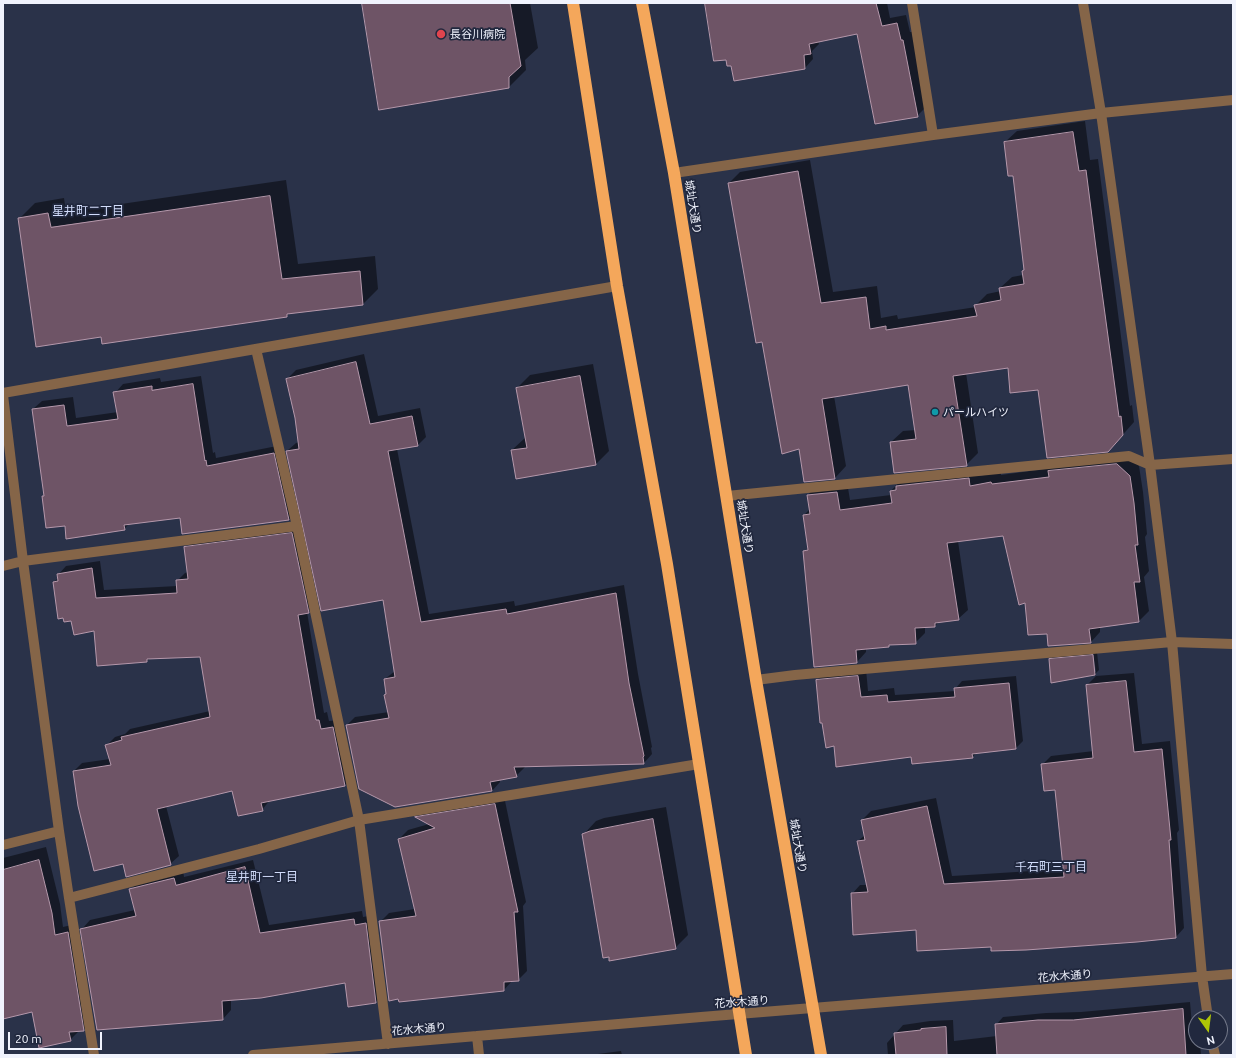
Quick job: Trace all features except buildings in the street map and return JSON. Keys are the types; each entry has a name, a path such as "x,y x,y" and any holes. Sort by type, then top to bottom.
{"highway":[{"path":"573,3 617,286 667,564 746,1055"},
{"name":"城址大通り","path":"642,3 674,173 756,680 821,1055"}],"street":[{"path":"912,3 933,135"},
{"path":"1083,3 1101,113 1150,465 1172,642 1202,976 1207,1010"},
{"path":"674,173 933,135 1101,113 1233,100"},
{"path":"94,1055 59,831 23,561 3,394 617,286"},
{"path":"256,349 297,526 359,820 388,1044"},
{"path":"727,496 1129,456 1150,465 1233,459"},
{"path":"3,566 23,561 297,526"},
{"path":"756,680 795,675 1172,642 1233,644"},
{"path":"69,898 259,849 359,820 699,764"},
{"path":"3,845 59,831"},
{"name":"花水木通り","path":"253,1055 1233,974"},
{"path":"477,1036 480,1055"}],"place":[{"name":"長谷川病院","path":"441,34"},
{"name":"パールハイツ","path":"935,412"}],"district":[{"name":"星井町二丁目","path":"88,211"},
{"name":"千石町三丁目","path":"1051,867"},
{"name":"星井町一丁目","path":"262,877"}]}
